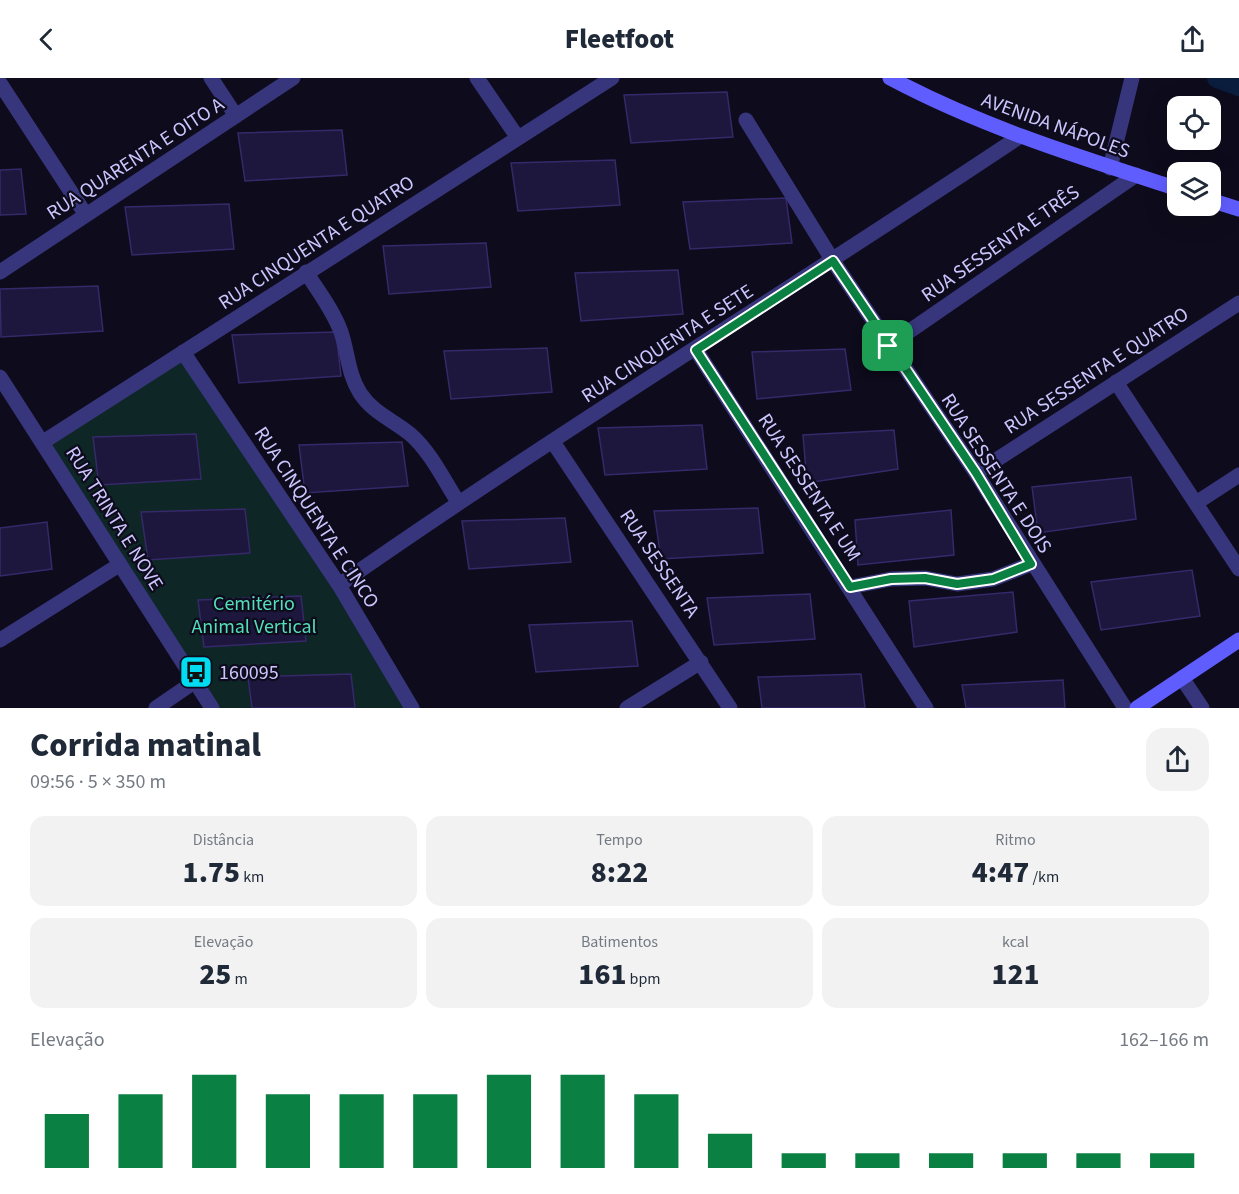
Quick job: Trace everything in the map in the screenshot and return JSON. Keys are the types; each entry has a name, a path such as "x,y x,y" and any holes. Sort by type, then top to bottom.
{"main road":[{"name":"AVENIDA NÁPOLES","path":"890,78 926,97 1019,137 1167,186"},
{"path":"1221,204 1239,210"},
{"path":"1137,708 1239,640"}],"street":[{"path":"211,78 236,116"},
{"name":"RUA QUARENTA E OITO A","path":"0,272 293,78"},
{"path":"477,78 518,138"},
{"name":"RUA CINQUENTA E QUATRO","path":"43,442 612,78"},
{"path":"1110,168 1132,78"},
{"path":"0,83 86,215"},
{"name":"RUA SESSENTA E DOIS","path":"746,120 833,261 888,346 976,473 1031,564 1125,708"},
{"name":"RUA CINQUENTA E SETE","path":"339,585 458,502 833,261 1019,137"},
{"name":"RUA SESSENTA E TRÊS","path":"888,346 1136,176"},
{"path":"306,272 341,332 350,371 360,394 374,410 409,433 421,446 458,502"},
{"name":"RUA SESSENTA E QUATRO","path":"976,473 1239,303"},
{"name":"RUA SESSENTA E UM","path":"696,350 926,708"},
{"name":"RUA CINQUENTA E CINCO","path":"183,352 339,585 412,708"},
{"name":"RUA TRINTA E NOVE","path":"0,377 212,708"},
{"path":"1116,382 1239,569"},
{"name":"RUA SESSENTA","path":"554,441 730,708"},
{"path":"1196,503 1239,474"},
{"path":"850,587 891,579 925,578 957,584 993,579 1031,564"},
{"path":"0,640 119,565"},
{"path":"627,708 701,663"},
{"path":"1182,678 1202,708"},
{"path":"156,708 194,682"}],"green space":[{"name":"Cemitério Animal Vertical","path":"183,352 412,708 211,708 43,442"}],"building":[{"path":"727,92 733,137 631,143 624,95"},
{"path":"342,130 347,175 245,181 238,133"},
{"path":"615,160 620,205 518,211 511,163"},
{"path":"21,169 26,214 0,215 0,170"},
{"path":"786,198 792,243 690,249 683,202"},
{"path":"229,204 234,249 132,255 125,207"},
{"path":"486,243 491,287 389,294 383,246"},
{"path":"678,270 683,314 581,321 575,273"},
{"path":"98,286 103,331 1,337 0,289"},
{"path":"336,332 341,376 239,383 232,335"},
{"path":"547,348 552,392 451,399 444,351"},
{"path":"845,349 851,390 757,399 752,352"},
{"path":"702,425 707,469 605,475 598,428"},
{"path":"894,430 898,469 807,483 803,435"},
{"path":"196,434 201,479 99,485 93,437"},
{"path":"402,442 408,486 305,493 299,445"},
{"path":"1131,477 1136,519 1038,533 1032,487"},
{"path":"758,508 763,553 661,559 654,511"},
{"path":"245,509 250,553 148,560 141,512"},
{"path":"951,510 954,555 858,565 855,520"},
{"path":"565,518 571,562 469,569 462,521"},
{"path":"47,522 52,569 0,576 0,528"},
{"path":"1192,570 1200,616 1101,630 1091,582"},
{"path":"1013,592 1017,632 914,647 909,601"},
{"path":"810,594 815,639 714,645 707,598"},
{"path":"301,596 306,641 204,647 198,600"},
{"path":"632,621 638,666 536,672 529,625"},
{"path":"351,674 355,708 252,708 248,677"},
{"path":"861,674 865,708 762,708 758,677"},
{"path":"1063,680 1065,708 966,708 962,685"}],"waterway":[{"path":"1217,78 1239,86"}],"place":[{"name":"160095","path":"196,672"}],"route":[{"path":"833,261 888,346 976,473 1031,564 993,579 957,584 925,578 891,579 850,587 696,350 833,261"}]}
